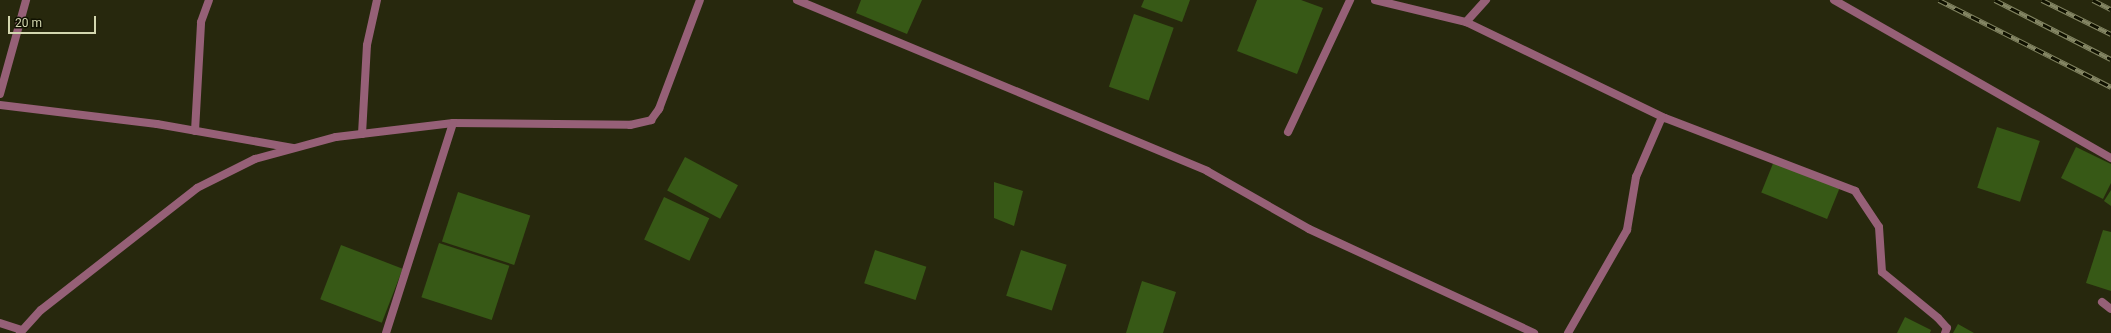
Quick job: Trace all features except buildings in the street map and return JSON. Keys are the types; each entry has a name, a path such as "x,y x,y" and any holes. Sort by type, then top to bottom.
{"street":[{"path":"0,94 26,0"},
{"path":"196,131 201,22 209,0"},
{"path":"362,134 367,45 377,0"},
{"path":"0,323 21,332 41,310 197,188 255,159 295,148 362,134 453,123 630,125 651,120 659,109 700,0"},
{"path":"797,0 1207,171 1309,229 1534,333"},
{"path":"1288,132 1350,0"},
{"path":"1375,0 1466,22 1662,117 1855,191 1879,227 1882,272 1938,318 1947,328 1945,333"},
{"path":"1466,22 1486,0"},
{"path":"1834,0 2111,158"},
{"path":"0,105 196,131 295,148"},
{"path":"1568,333 1627,230 1636,177 1662,117"},
{"path":"386,333 453,123"},
{"path":"2102,302 2111,309"}],"railway":[{"path":"1939,0 2111,87"},
{"path":"1995,0 2111,59"},
{"path":"2042,0 2111,34"},
{"path":"2093,0 2111,9"}]}
